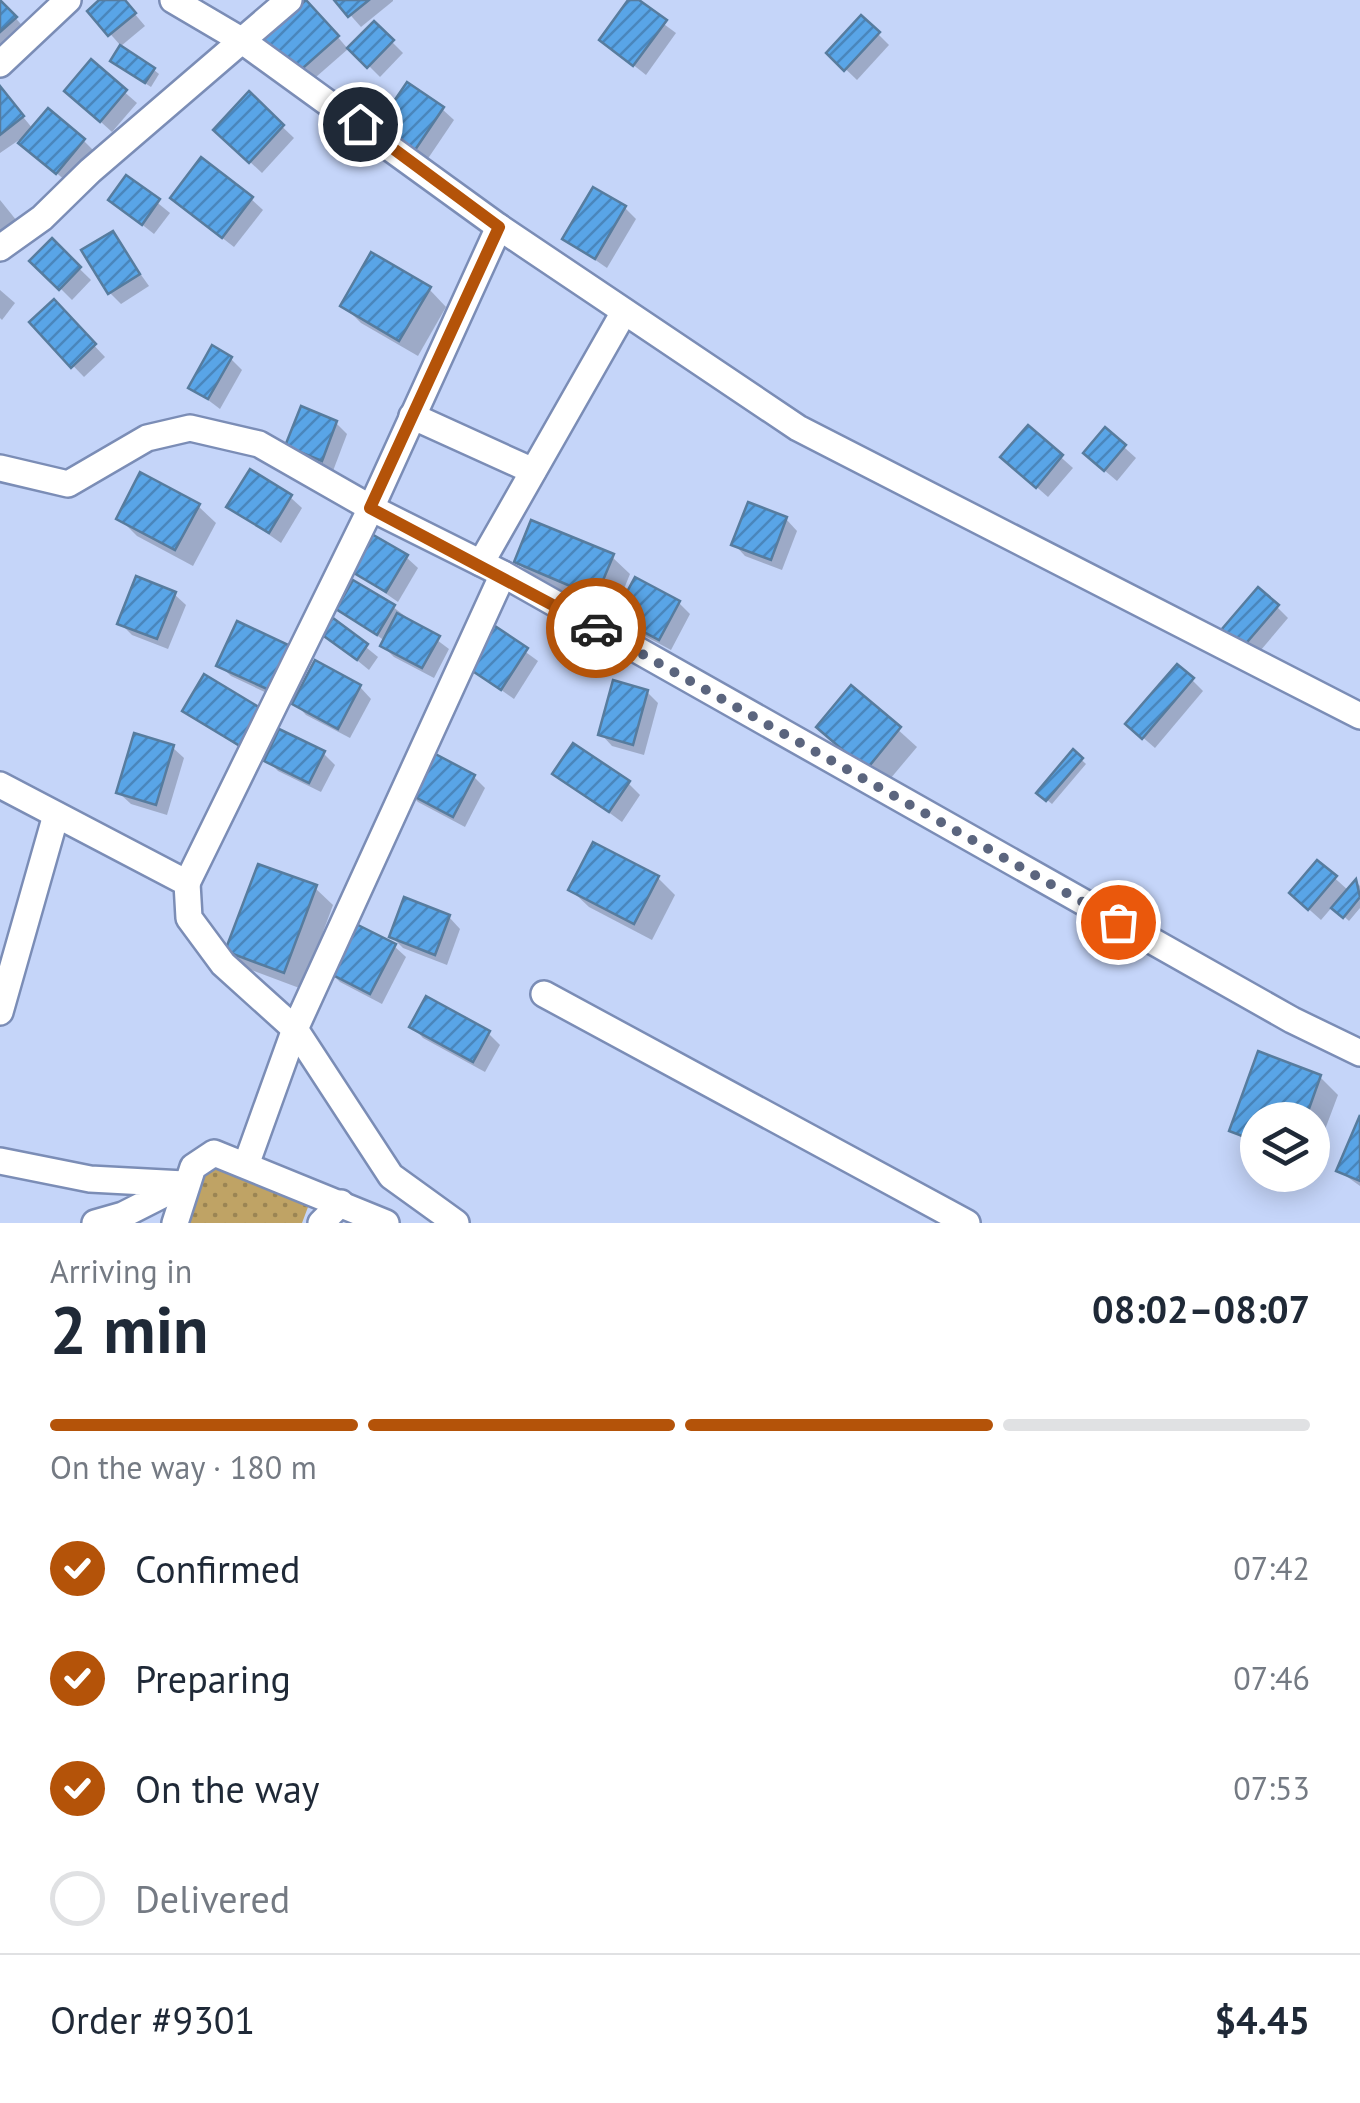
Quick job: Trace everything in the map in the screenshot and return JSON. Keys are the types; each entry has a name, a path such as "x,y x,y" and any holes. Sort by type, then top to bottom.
{"street":[{"path":"0,64 68,0"},
{"path":"173,0 241,40 499,227 798,428 1360,716"},
{"path":"0,248 42,218 289,0"},
{"path":"456,1223 391,1176 294,1029 223,964 189,918 187,883 370,508 499,227"},
{"path":"246,1165 294,1029 533,472 624,312"},
{"path":"412,416 533,472"},
{"path":"0,468 68,484 147,438 190,428 259,444 370,508 492,569 1275,1010 1360,1053"},
{"path":"0,785 187,883"},
{"path":"0,1012 56,815"},
{"path":"544,994 967,1223"},
{"path":"175,1223 184,1184 194,1167 214,1153 386,1223"},
{"path":"0,1160 90,1179 184,1184"},
{"path":"95,1223 123,1216 184,1184"},
{"path":"321,1223 341,1203"}],"shaded area":[{"path":"206,1162 308,1207 302,1223 186,1223"}],"building":[{"path":"0,0 17,17 0,32"},
{"path":"99,0 125,0 136,13 108,36 87,11"},
{"path":"306,0 339,36 295,75 263,38"},
{"path":"334,0 369,0 348,17"},
{"path":"628,0 639,0 667,20 633,66 599,40"},
{"path":"861,15 880,32 844,71 826,53"},
{"path":"374,21 394,40 367,68 347,48"},
{"path":"120,45 155,68 145,83 110,61"},
{"path":"91,59 127,90 100,122 64,91"},
{"path":"407,82 444,107 415,150 378,125"},
{"path":"0,86 24,116 0,135"},
{"path":"249,91 284,125 249,163 213,130"},
{"path":"48,108 85,139 56,174 18,143"},
{"path":"201,157 253,197 222,238 170,198"},
{"path":"126,175 160,199 142,225 108,200"},
{"path":"593,187 626,206 595,259 562,239"},
{"path":"113,231 140,274 108,294 81,250"},
{"path":"52,238 81,267 59,290 29,261"},
{"path":"371,252 431,287 399,341 340,306"},
{"path":"54,299 96,344 71,368 29,322"},
{"path":"212,345 232,357 208,399 188,388"},
{"path":"301,406 337,421 322,461 285,446"},
{"path":"1028,425 1063,455 1036,488 1000,457"},
{"path":"1105,427 1126,445 1104,471 1083,453"},
{"path":"250,469 292,495 269,533 226,507"},
{"path":"140,472 200,504 175,550 116,519"},
{"path":"748,502 787,517 771,560 731,545"},
{"path":"531,520 614,554 596,597 514,562"},
{"path":"370,533 408,555 386,592 349,570"},
{"path":"136,576 176,592 157,639 117,624"},
{"path":"635,577 680,601 659,640 614,616"},
{"path":"353,580 395,605 377,635 336,609"},
{"path":"1258,587 1279,605 1242,648 1221,630"},
{"path":"397,613 440,636 422,668 380,646"},
{"path":"333,618 368,644 357,660 321,634"},
{"path":"237,621 297,649 276,693 216,666"},
{"path":"489,622 528,648 501,690 462,664"},
{"path":"315,660 361,685 338,729 292,704"},
{"path":"1177,664 1194,678 1142,739 1125,724"},
{"path":"204,674 262,709 240,746 182,711"},
{"path":"613,680 648,690 633,745 598,735"},
{"path":"851,685 901,727 866,770 816,727"},
{"path":"279,729 325,751 309,783 264,761"},
{"path":"134,733 174,745 156,805 116,793"},
{"path":"573,743 630,781 609,812 552,774"},
{"path":"426,749 475,775 453,817 404,791"},
{"path":"1073,749 1083,758 1046,801 1036,793"},
{"path":"593,842 659,876 634,924 568,890"},
{"path":"1317,860 1337,876 1308,910 1289,893"},
{"path":"258,864 317,885 284,973 225,951"},
{"path":"1356,879 1360,897 1343,918 1331,908"},
{"path":"404,897 450,915 435,955 389,937"},
{"path":"350,921 396,944 370,994 325,971"},
{"path":"426,996 490,1031 473,1062 409,1027"},
{"path":"1258,1051 1321,1075 1311,1102 1240,1102 1240,1135 1229,1131"},
{"path":"1360,1115 1360,1181 1336,1171"}],"way so far":[{"path":"596,628 1118,922"}],"route":[{"path":"360,124 499,227 370,508 503,574 596,628"}]}
